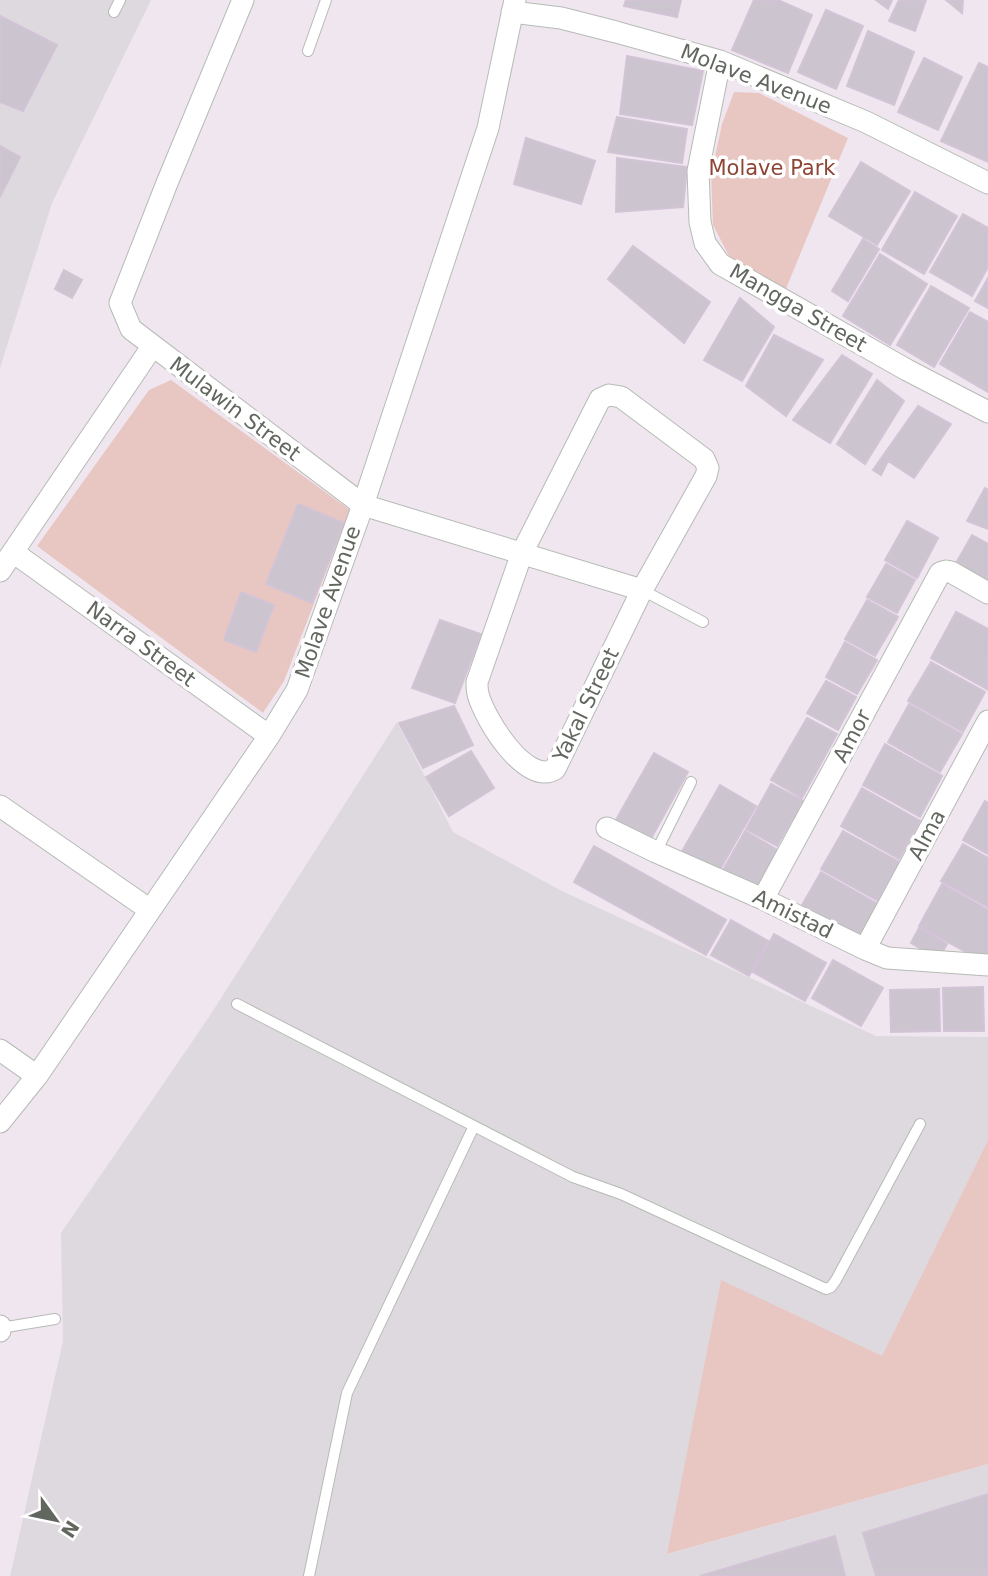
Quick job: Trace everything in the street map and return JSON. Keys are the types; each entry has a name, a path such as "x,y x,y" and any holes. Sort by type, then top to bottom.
{"street":[{"name":"Mulawin Street","path":"243,0 120,303 131,329 152,347 363,505"},
{"name":"Molave Avenue","path":"0,1122 37,1076 270,736 297,690 363,505 488,128 513,6 720,61 866,122 988,183"},
{"name":"Mangga Street","path":"720,61 698,171 700,222 705,243 720,264 988,412"},
{"path":"0,571 152,347"},
{"name":"Yakal Street","path":"609,395 621,397 704,459 708,468 642,590 555,769 549,773 537,772 512,754 478,695 477,682 522,553 600,399 609,395"},
{"path":"363,505 642,590"},
{"name":"Narra Street","path":"13,552 270,736"},
{"name":"Amor","path":"763,899 940,573 951,572 988,593"},
{"name":"Alma","path":"865,949 988,721"},
{"path":"0,806 150,910"},
{"name":"Amistad","path":"607,828 887,958 988,965"},
{"path":"0,1049 37,1076"}],"lane":[{"path":"114,12 120,0"},
{"path":"308,51 326,0"},
{"path":"642,590 703,622"},
{"path":"656,852 691,782"},
{"path":"237,1004 573,1177 621,1194 826,1289 836,1280 920,1124"},
{"path":"309,1576 346,1393 474,1126"},
{"path":"0,1328 55,1319"}],"shaded area":[{"path":"0,0 151,0 52,203 0,368"},
{"path":"397,722 453,832 562,891 876,1036 988,1037 988,1140 882,1357 721,1281 668,1554 988,1464 988,1576 10,1576 63,1341 61,1233 209,1017"}],"green space":[{"name":"Molave Park","path":"734,92 759,93 848,138 785,291 731,260 713,225 711,175 722,124"},
{"path":"171,380 350,510 284,681 263,713 37,546 149,390"},
{"path":"988,1140 988,1464 667,1554 721,1280 882,1356"}],"building":[{"path":"626,0 681,0 677,17 624,6"},
{"path":"754,0 778,0 812,15 788,73 732,50"},
{"path":"876,0 892,0 888,9"},
{"path":"899,0 926,0 915,31 889,21"},
{"path":"946,0 963,0 962,13"},
{"path":"826,10 863,26 836,89 798,72"},
{"path":"0,16 57,45 23,111 0,102"},
{"path":"868,31 914,52 894,105 847,86"},
{"path":"627,56 703,71 692,125 620,114"},
{"path":"924,58 962,77 938,130 898,112"},
{"path":"979,63 988,67 988,162 941,141"},
{"path":"617,117 687,129 682,163 608,152"},
{"path":"526,138 595,161 581,204 514,184"},
{"path":"0,146 20,157 0,197"},
{"path":"617,158 687,167 683,207 616,212"},
{"path":"861,162 910,191 877,245 829,216"},
{"path":"915,192 957,216 924,274 882,250"},
{"path":"963,214 988,228 988,267 972,296 930,272"},
{"path":"863,239 879,249 848,301 832,291"},
{"path":"633,246 710,302 684,343 608,279"},
{"path":"880,254 927,284 890,345 843,316"},
{"path":"64,270 82,280 72,298 55,289"},
{"path":"988,278 988,308 975,301"},
{"path":"931,286 969,308 934,367 897,345"},
{"path":"740,298 774,327 742,381 704,360"},
{"path":"970,312 988,322 988,392 940,364"},
{"path":"774,335 823,360 786,416 746,386"},
{"path":"842,355 872,374 830,443 793,420"},
{"path":"877,380 904,401 865,464 837,444"},
{"path":"918,406 951,424 914,478 888,461 881,475 873,470"},
{"path":"985,488 988,490 988,529 967,521"},
{"path":"298,504 344,523 312,603 266,584"},
{"path":"907,521 938,538 917,578 885,560"},
{"path":"972,535 988,544 988,584 955,565"},
{"path":"886,564 915,580 897,613 867,597"},
{"path":"241,592 274,605 256,652 224,640"},
{"path":"867,600 898,617 875,656 845,639"},
{"path":"956,612 988,629 987,689 931,658"},
{"path":"440,620 481,634 455,703 412,688"},
{"path":"845,642 877,660 857,694 826,677"},
{"path":"931,662 985,692 963,732 908,701"},
{"path":"826,681 856,697 838,730 807,713"},
{"path":"909,704 962,734 940,772 888,742"},
{"path":"454,706 473,745 423,768 399,723"},
{"path":"807,718 837,734 802,798 771,780"},
{"path":"885,744 942,776 920,817 863,785"},
{"path":"471,751 494,788 449,816 426,777"},
{"path":"654,753 688,772 648,844 613,825"},
{"path":"771,784 803,801 777,846 746,829"},
{"path":"720,785 756,806 718,873 681,853"},
{"path":"862,788 920,821 899,859 841,826"},
{"path":"985,801 988,803 988,854 963,840"},
{"path":"745,831 781,852 757,895 720,875"},
{"path":"843,831 899,862 878,901 821,869"},
{"path":"963,844 988,858 988,907 941,881"},
{"path":"594,846 726,920 706,955 574,882"},
{"path":"821,872 883,907 864,940 802,905"},
{"path":"942,884 988,910 988,955 984,962 919,926"},
{"path":"731,920 768,941 749,976 711,955"},
{"path":"919,928 947,944 938,959 911,943"},
{"path":"774,934 826,963 805,1001 753,972"},
{"path":"833,960 883,988 861,1026 812,998"},
{"path":"983,987 984,1031 944,1031 943,988"},
{"path":"939,989 940,1031 891,1032 890,990"},
{"path":"988,1494 988,1576 876,1576 863,1533"},
{"path":"835,1536 845,1576 700,1576"}]}
